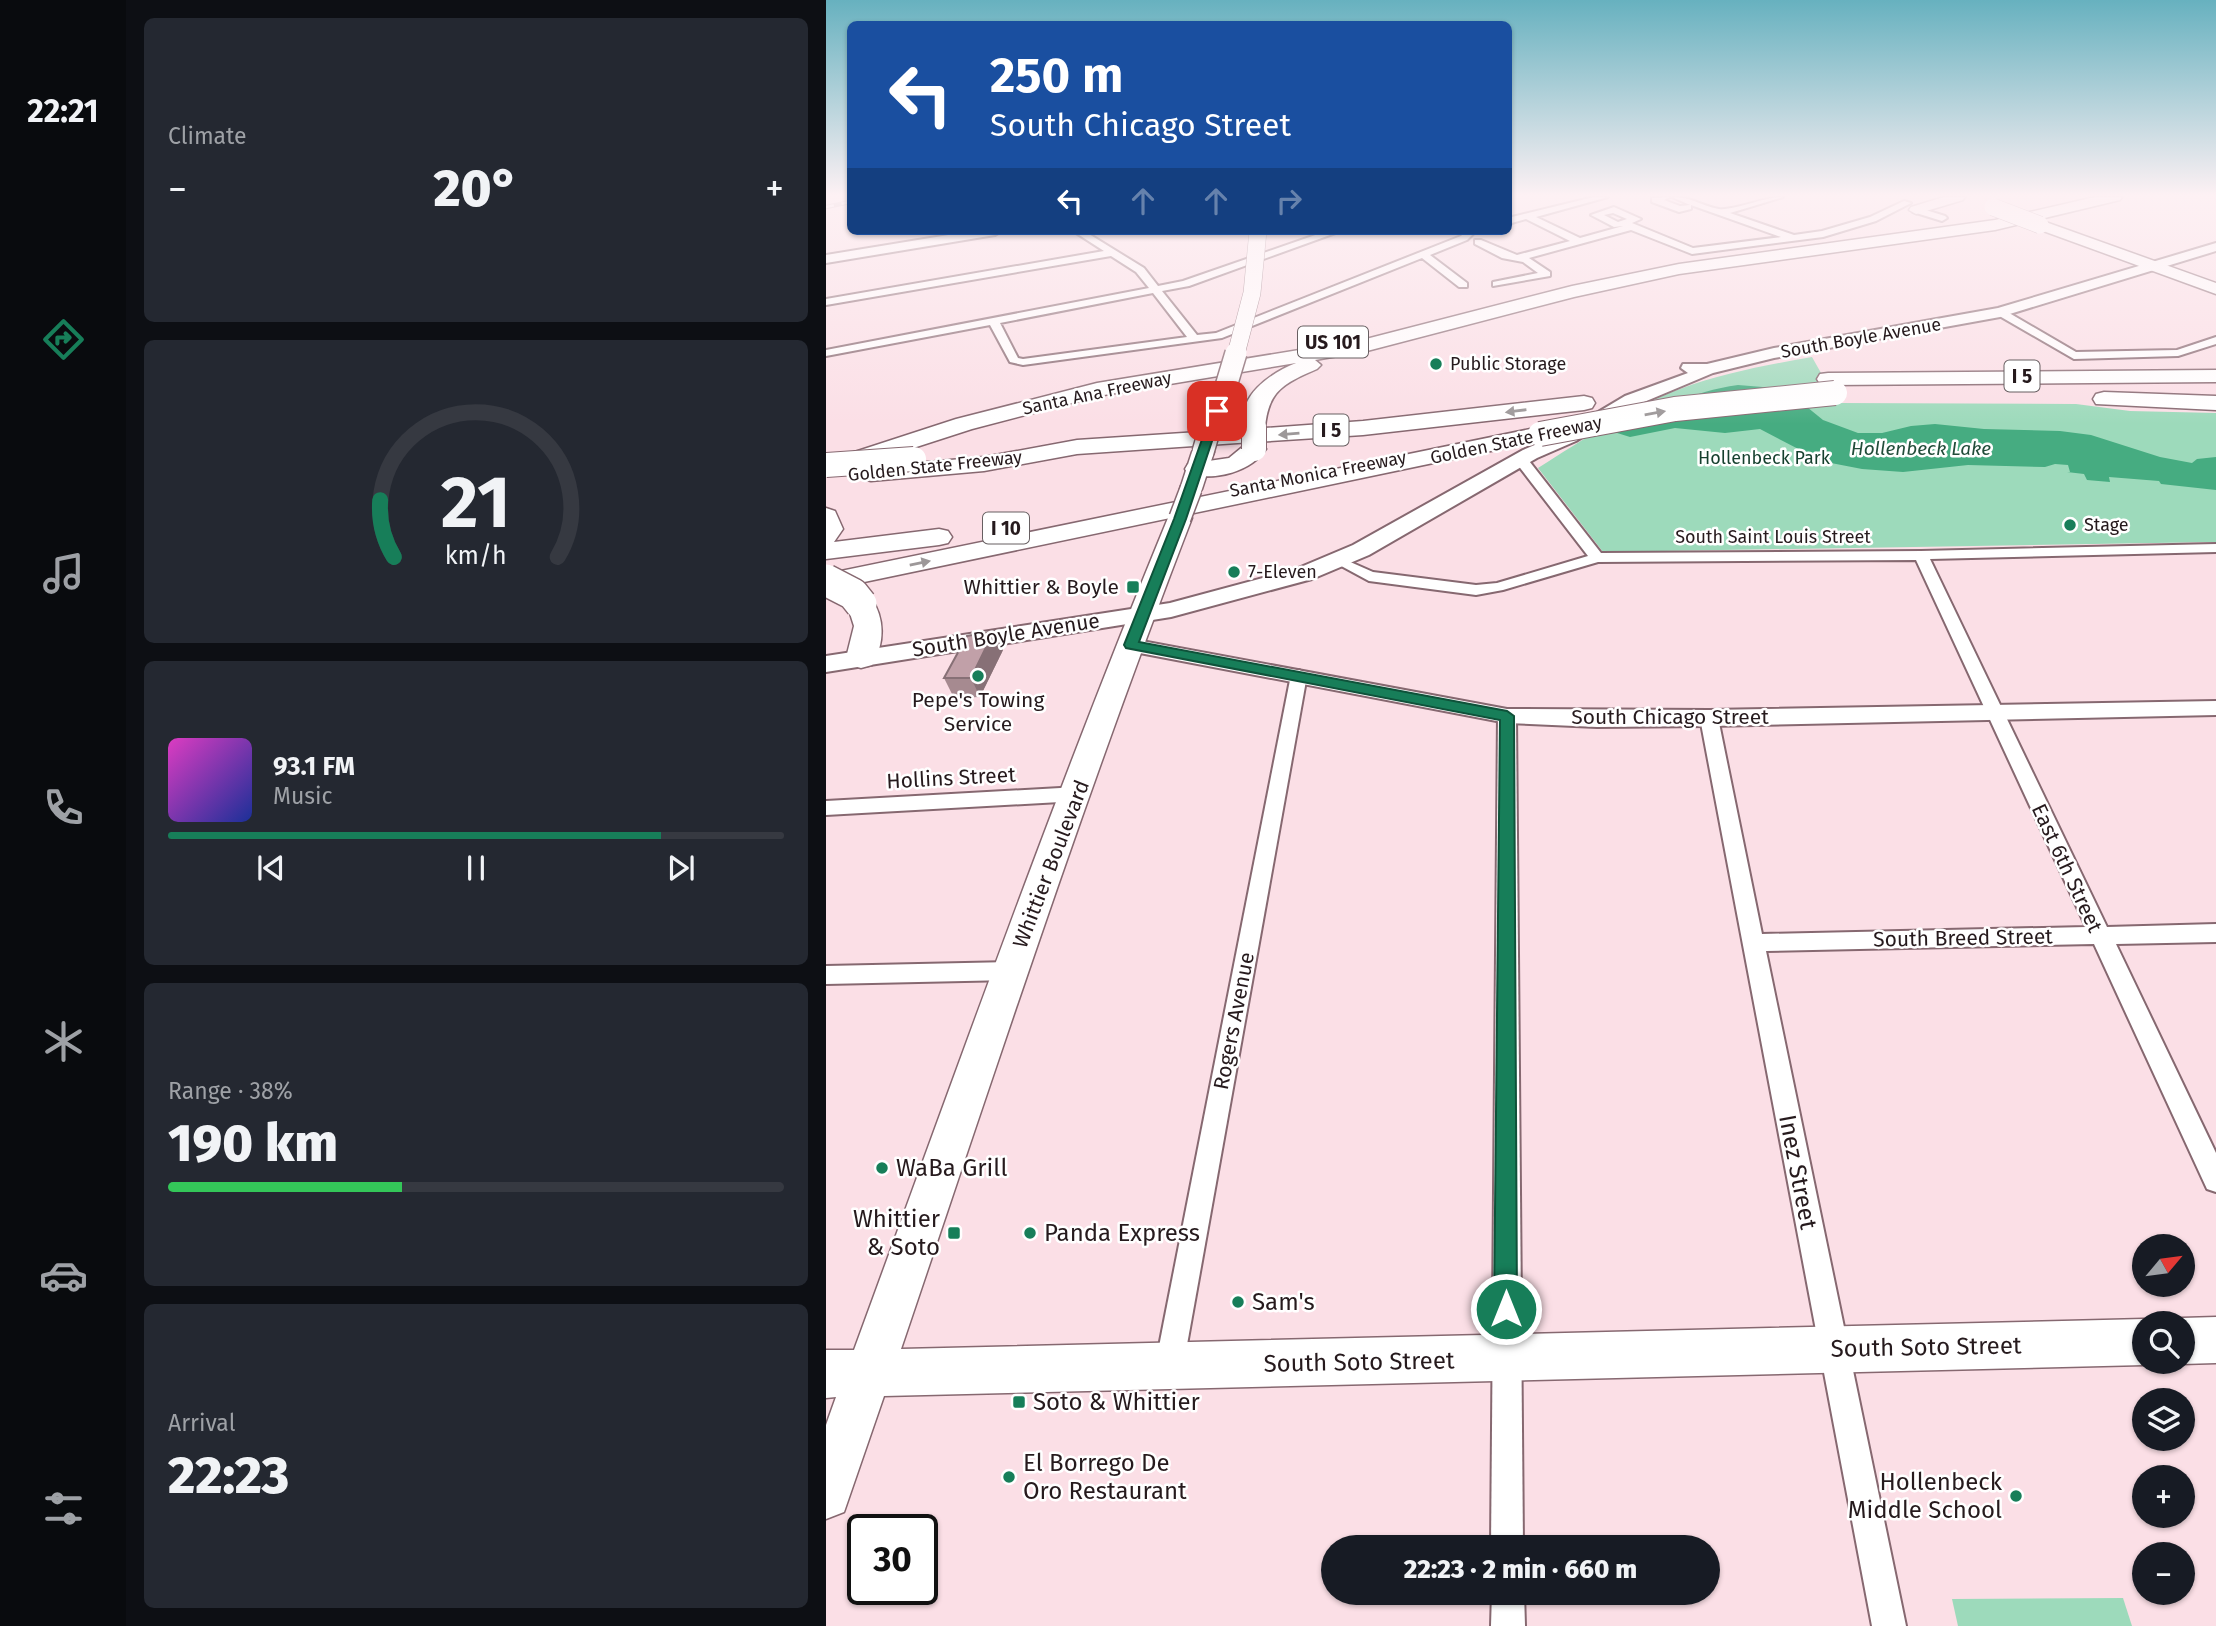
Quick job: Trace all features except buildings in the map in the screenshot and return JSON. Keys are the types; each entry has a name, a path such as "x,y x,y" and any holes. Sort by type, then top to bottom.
{"highway":[{"name":"Santa Ana Freeway","path":"834,445 1141,374 1388,332 1572,281 1617,273"},
{"name":"Santa Ana Freeway","path":"826,467 925,435 1056,399 1128,384 1319,355 1418,334 1660,273"},
{"path":"1197,470 1244,460 1254,438 1256,401 1267,388 1283,378 1307,366 1399,343 1418,334"},
{"path":"1943,376 2216,364"},
{"name":"Golden State Freeway","path":"826,581 1459,452 1477,445 1530,449 1675,409 1831,386 1943,376 2216,376"},
{"name":"Golden State Freeway","path":"826,477 984,464 1077,447 1363,428 1699,388 1831,386 2031,392 2216,392"},
{"path":"2031,392 2079,398 2216,403"},
{"name":"Santa Monica Freeway","path":"826,551 1050,522 1477,445"},
{"path":"826,467 1077,447"},
{"path":"826,516 830,529 826,536"},
{"path":"826,581 853,594 861,604 869,626 861,658"}],"main road":[{"name":"Whittier Boulevard","path":"826,1494 848,1373 1011,971 1078,794 1224,393 1251,307 1256,273"},
{"name":"South Boyle Avenue","path":"826,664 1137,629 1171,610 1224,597 1339,561 1530,449 1549,449 1628,401 1696,376 1707,369 1774,353 2000,312 2134,273"},
{"path":"2171,273 2216,289"},
{"path":"2195,1341 2216,1340"},
{"name":"South Soto Street","path":"848,1373 2132,1342"}],"street":[{"path":"826,302 995,273"},
{"path":"1142,273 1194,339"},
{"path":"826,353 1156,290 1222,273"},
{"path":"994,321 1017,362 1194,339 1239,330 1377,273"},
{"path":"1447,273 1463,285"},
{"path":"1497,284 1544,273"},
{"path":"2000,312 2074,356 2178,353 2216,340"},
{"path":"1530,449 1597,558"},
{"name":"South Saint Louis Street","path":"1339,561 1369,576 1476,590 1512,583 1597,558 1921,555 2216,548"},
{"name":"East 6th Street","path":"1921,555 2216,1180"},
{"name":"South Chicago Street","path":"1137,629 1299,675 1507,716 1597,719 1709,718 2216,708"},
{"name":"Rogers Avenue","path":"1169,1367 1299,675"},
{"path":"1507,716 1507,1535"},
{"name":"Inez Street","path":"1709,718 1889,1626"},
{"name":"Hollins Street","path":"826,808 1078,794"},
{"name":"South Breed Street","path":"1753,943 2216,933"},
{"path":"826,975 1011,971"},
{"path":"1508,1605 1508,1626"}],"green space":[{"name":"Hollenbeck Park","path":"1812,357 1838,403 2076,404 2130,411 2216,413 2216,542 1603,552 1538,468 1607,425 1661,396 1729,374"},
{"path":"2123,1598 2132,1626 1958,1626 1952,1599"}],"water":[{"name":"Hollenbeck Lake","path":"1738,385 1775,388 1791,394 1823,420 1858,433 1882,433 1935,424 1984,429 2060,431 2091,435 2160,457 2192,463 2197,459 2216,457 2216,490 2109,477 2110,482 2087,480 2084,474 2067,472 2070,472 2068,465 2055,464 2045,467 1968,465 1903,472 1862,469 1831,463 1808,454 1760,429 1725,433 1675,428 1630,437 1614,432 1689,397"}],"place":[{"name":"Public Storage","path":"1436,364"},
{"name":"Stage","path":"2070,525"},
{"name":"7-Eleven","path":"1234,572"},
{"name":"Whittier & Boyle","path":"1133,587"},
{"name":"Pepe's Towing Service","path":"978,676"},
{"name":"WaBa Grill","path":"882,1168"},
{"name":"Whittier & Soto","path":"954,1233"},
{"name":"Panda Express","path":"1030,1233"},
{"name":"Sam's","path":"1238,1302"},
{"name":"Soto & Whittier","path":"1019,1402"},
{"name":"El Borrego De Oro Restaurant","path":"1009,1477"},
{"name":"Hollenbeck Middle School","path":"2016,1496"}],"route":[{"path":"1217,411 1180,519 1131,645 1507,716 1506,1309"}]}
